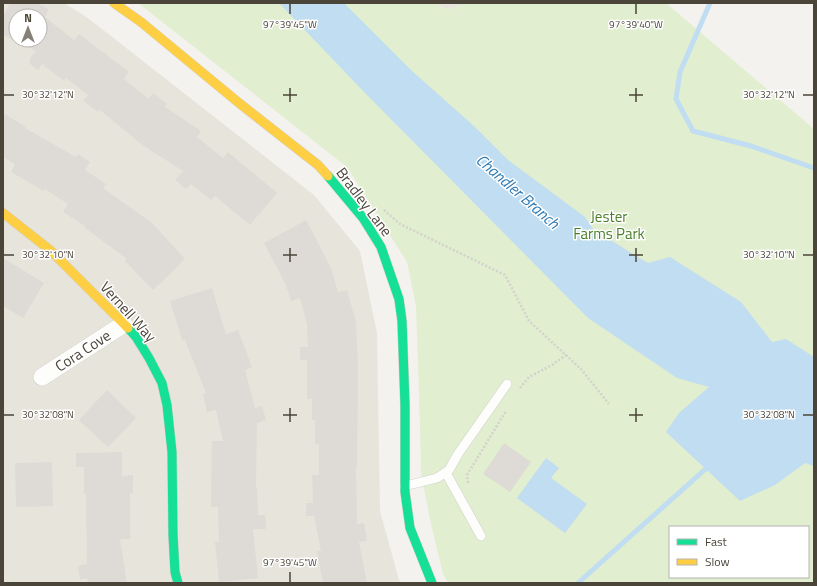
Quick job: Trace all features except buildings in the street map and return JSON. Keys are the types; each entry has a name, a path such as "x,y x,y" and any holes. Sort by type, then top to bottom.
{"street":[{"name":"Bradley Lane","path":"114,3 141,22 239,103 318,165 363,218 381,248 399,299 402,321 405,405 405,486 410,528 432,583"},
{"name":"Vernell Way","path":"3,213 50,250 124,324 136,337 162,383 167,406 172,452 174,535 178,583"},
{"name":"Cora Cove","path":"42,377 124,324"}],"lane":[{"path":"405,486 437,478 446,473 507,384"},
{"path":"446,473 482,536"}],"path":[{"path":"384,210 400,224 505,275 529,321 581,369 609,404"},
{"path":"518,392 529,377 552,365 566,355"},
{"path":"471,488 467,482 467,475 506,411"}],"shaded area":[{"path":"3,3 64,3 88,18 314,195 360,251 377,333 380,511 401,583 3,583"},
{"path":"435,3 468,3 447,10"}],"green space":[{"name":"Jester Farms Park","path":"138,3 435,3 447,10 468,3 666,3 814,129 814,583 448,583 443,574 421,473 416,306 407,262 347,167"}],"water":[{"name":"Chandler Branch","path":"279,3 344,3 411,70 475,127 508,160 585,217 594,230 648,263 670,257 741,302 772,342 786,339 814,357 814,466 805,463 775,485 740,501 666,432 679,413 709,387 677,378 588,318 365,93"},
{"path":"546,458 559,468 551,478 587,504 565,533 517,498"}],"waterway":[{"path":"710,3 680,72 676,99 693,131 751,146 814,168"},
{"path":"578,583 710,465"}],"traffic: fast":[{"path":"328,176 363,218 381,247 399,299 402,321 405,405 405,492 410,528 432,583"},
{"path":"128,328 136,337 149,358 162,383 167,405 172,452 175,572 178,583"}],"traffic: slow":[{"path":"114,3 141,22 239,103 318,165 328,176"},
{"path":"3,213 50,250 128,328"}]}
